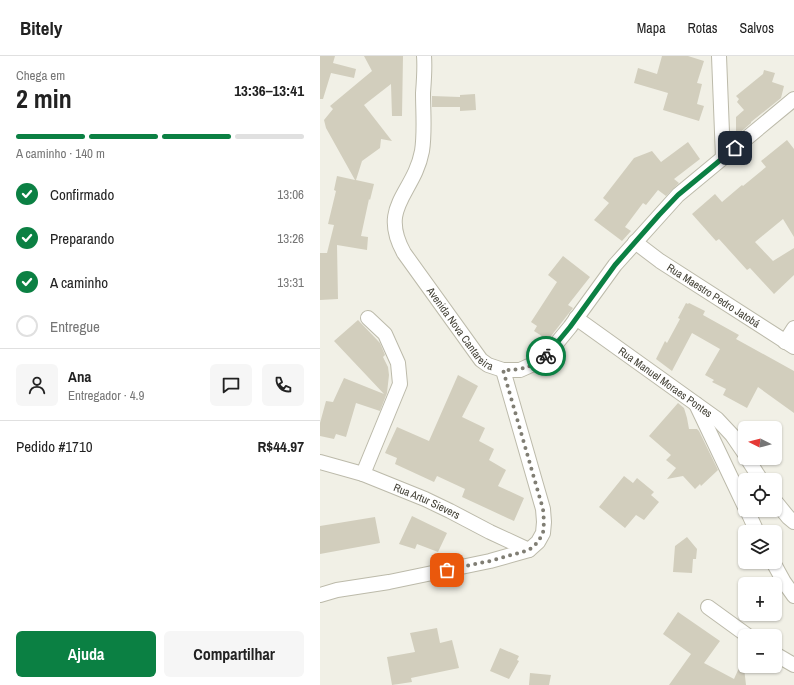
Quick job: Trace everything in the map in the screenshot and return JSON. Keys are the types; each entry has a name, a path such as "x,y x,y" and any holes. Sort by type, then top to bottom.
{"street":[{"name":"Avenida Nova Cantareira","path":"424,56 424,123 422,150 415,174 396,208 394,220 396,236 404,253 481,360 488,365 503,370 520,370 530,367 540,361 551,350 615,265 678,195 794,99"},
{"path":"719,56 723,158"},
{"name":"Rua Maestro Pedro Jatobá","path":"635,242 660,261 790,345"},
{"path":"364,474 400,384 398,363 385,334 368,318"},
{"name":"Rua Manuel Moraes Pontes","path":"576,318 717,419 738,444"},
{"path":"790,345 794,328"},
{"path":"320,595 337,590 390,582 490,561 529,550 538,542 543,533 543,509 503,370"},
{"path":"695,402 738,492"},
{"name":"Rua Artur Sievers","path":"320,462 364,474 425,499 529,550"},
{"path":"782,510 794,522"},
{"path":"777,569 794,596"},
{"path":"708,607 738,629"},
{"path":"782,658 794,665"}],"building":[{"path":"320,56 335,56 333,63 356,69 354,78 331,73 323,99 320,99"},
{"path":"364,56 403,56 402,116 392,116 391,84 364,105 392,141 381,139 380,148 362,161 356,180 374,184 370,200 369,199 361,236 368,237 367,250 337,245 338,299 320,300 320,253 327,253 334,225 328,224 336,191 334,190 337,176 355,180 326,128 324,120 333,109 330,106 372,71"},
{"path":"662,56 688,56 704,61 697,83 702,84 697,104 704,106 699,121 663,110 668,93 634,83 638,68 657,74"},
{"path":"764,70 775,73 772,82 784,86 781,98 736,136 736,117 744,110 737,102 739,99 736,96 763,74"},
{"path":"475,94 476,110 460,111 460,107 432,107 432,96 460,97 460,95"},
{"path":"787,140 794,149 794,237 783,219 755,242 773,261 794,248 794,275 774,294 750,268 747,270 719,239 716,241 692,214 715,194 722,202 742,185 743,186 766,167 761,161"},
{"path":"688,142 700,159 674,179 679,183 666,196 658,190 646,205 643,203 625,227 631,231 622,241 594,220 609,203 603,198 634,158 652,151 661,162"},
{"path":"563,256 590,277 568,305 573,308 548,340 534,331 537,326 531,322 557,282 548,275"},
{"path":"686,303 705,311 703,315 739,335 736,339 794,371 794,413 758,387 747,408 723,395 726,389 712,382 714,380 705,375 720,349 692,333 672,371 656,359 665,341 667,343 680,319 678,318"},
{"path":"358,320 380,343 385,355 383,357 388,367 389,375 387,393 380,411 356,403 346,437 336,434 334,439 320,436 320,423 326,401 333,402 344,378 384,394 334,341"},
{"path":"458,375 478,386 462,417 485,428 479,441 494,449 489,460 506,470 498,486 524,498 514,521 462,497 465,489 437,476 434,482 395,464 397,458 385,453 397,427 429,441"},
{"path":"678,403 684,408 689,429 697,429 699,431 718,470 701,486 700,484 695,489 683,476 667,479 676,468 666,460 671,455 649,436"},
{"path":"624,476 633,483 637,478 654,492 651,495 659,502 644,520 636,515 625,528 599,507"},
{"path":"412,516 447,533 438,552 417,544 415,549 399,544"},
{"path":"375,517 380,543 320,554 320,526"},
{"path":"687,537 697,549 696,559 693,559 692,573 673,572 675,546"},
{"path":"678,612 720,641 704,663 734,679 738,670 738,673 745,673 746,685 669,685 691,654 663,634"},
{"path":"437,628 440,643 452,640 459,668 411,678 412,682 392,685 387,657 415,652 410,633"},
{"path":"500,648 519,656 517,660 519,661 509,679 490,671"},
{"path":"530,673 551,675 549,685 529,685"}],"way so far":[{"path":"447,570 490,561 529,550 538,542 543,533 543,509 536,480 503,370 520,370 530,367 546,356"}],"route":[{"path":"546,356 570,327 615,265 659,215 678,195 735,148"}]}
